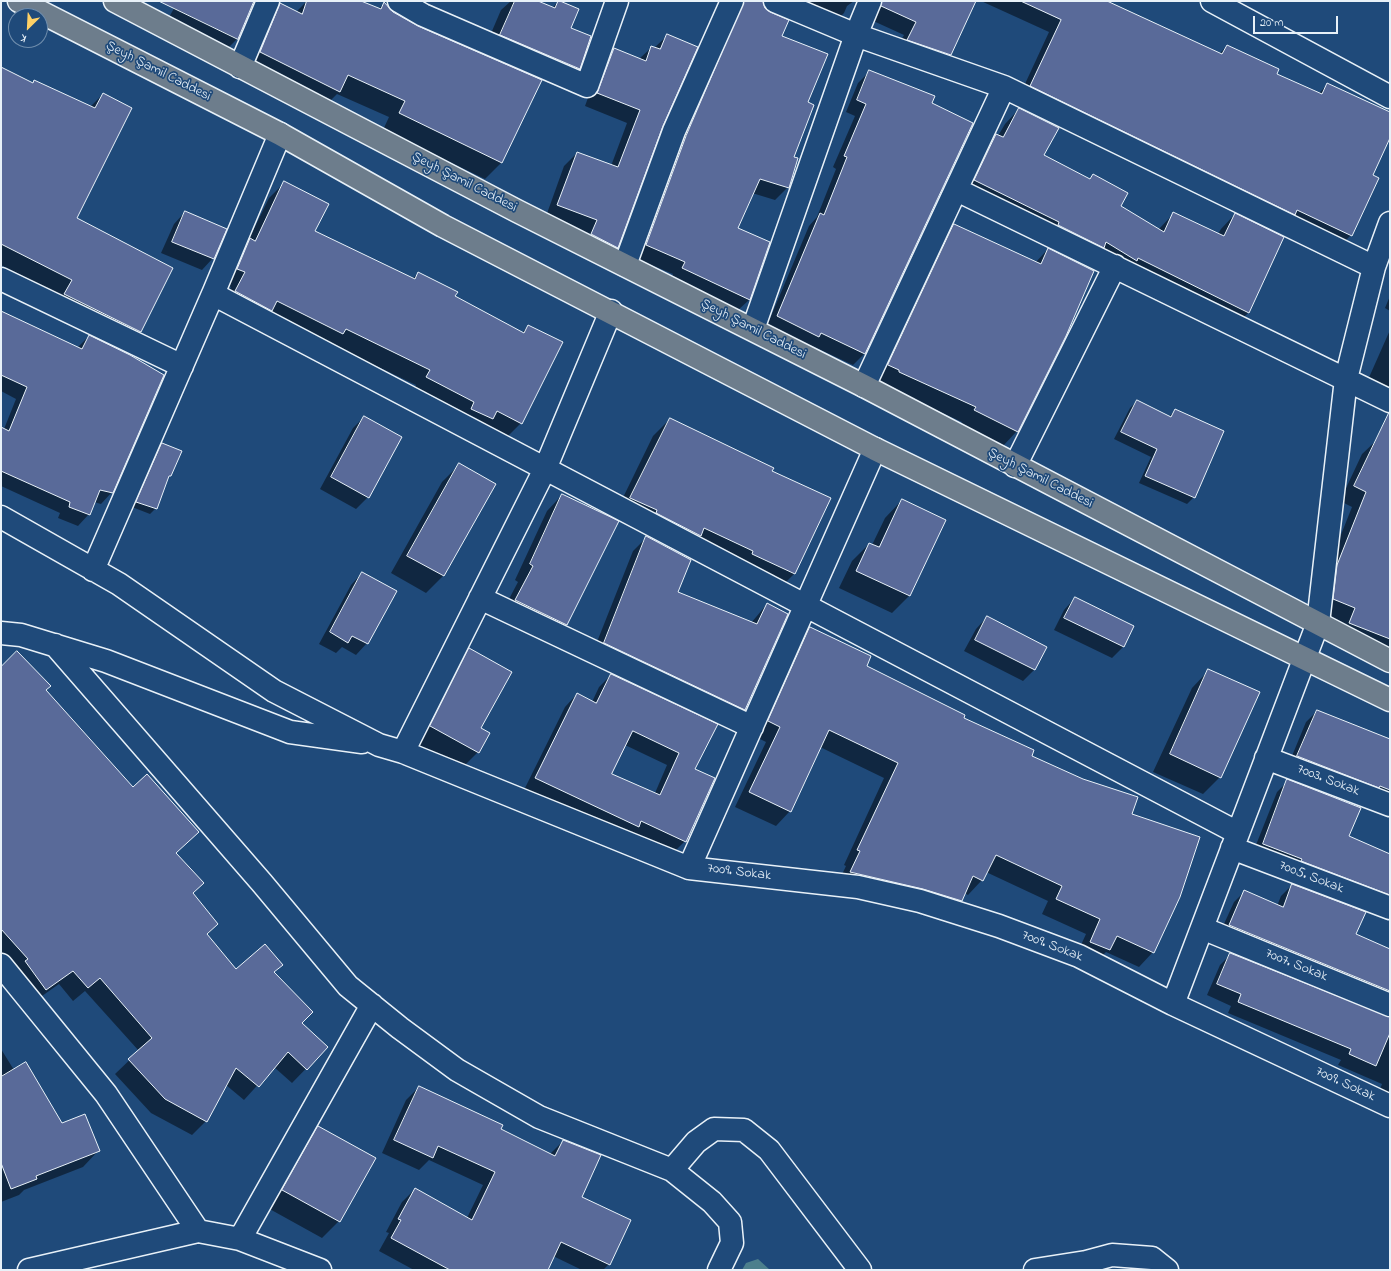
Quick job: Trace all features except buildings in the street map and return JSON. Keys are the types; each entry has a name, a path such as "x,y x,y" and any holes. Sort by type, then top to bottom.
{"main road":[{"name":"Şeyh Şamil Caddesi","path":"19,1 280,134 443,226 611,311 875,449 1390,700"},
{"name":"Şeyh Şamil Caddesi","path":"114,1 625,265 864,386 1390,661"}],"street":[{"path":"240,67 268,1"},
{"path":"399,1 427,8 587,86 618,1"},
{"path":"625,265 674,131 732,1"},
{"path":"776,1 856,35 1004,87 1374,267"},
{"path":"753,329 856,35 870,1"},
{"path":"1222,3 1390,97"},
{"path":"864,386 1004,87"},
{"path":"93,570 213,294 280,134"},
{"path":"957,190 1390,401"},
{"path":"1173,1004 1318,623 1346,379 1374,267 1390,223"},
{"path":"1015,466 1115,266"},
{"path":"1,279 182,366"},
{"name":"7005. Sokak","path":"213,294 806,605 1235,840 1390,908"},
{"path":"403,752 545,469 611,311"},
{"path":"690,868 875,449"},
{"path":"1,517 119,584 274,691 379,745"},
{"path":"480,598 752,727"},
{"path":"1,633 21,635 106,661 290,732 379,745"},
{"path":"55,645 262,883 348,986 457,1070 539,1117 672,1170 712,1202 730,1222 732,1243 719,1270"},
{"name":"7009. Sokak","path":"379,745 403,752 690,868 858,887 920,901 999,926 1079,956 1173,1004 1390,1106"},
{"name":"7003. Sokak","path":"1266,758 1390,805"},
{"name":"7007. Sokak","path":"1202,928 1390,1005"},
{"path":"1,966 106,1094 198,1230"},
{"path":"240,1239 372,1005"},
{"path":"1362,1094 1390,1123"},
{"path":"672,1170 696,1142 714,1129 744,1130 769,1150 860,1270"},
{"path":"29,1270 198,1230 240,1239 319,1270"},
{"path":"1035,1270 1086,1262 1112,1255 1152,1258 1167,1270"}],"green space":[{"path":"758,1259 770,1270 742,1270 746,1263"}]}
